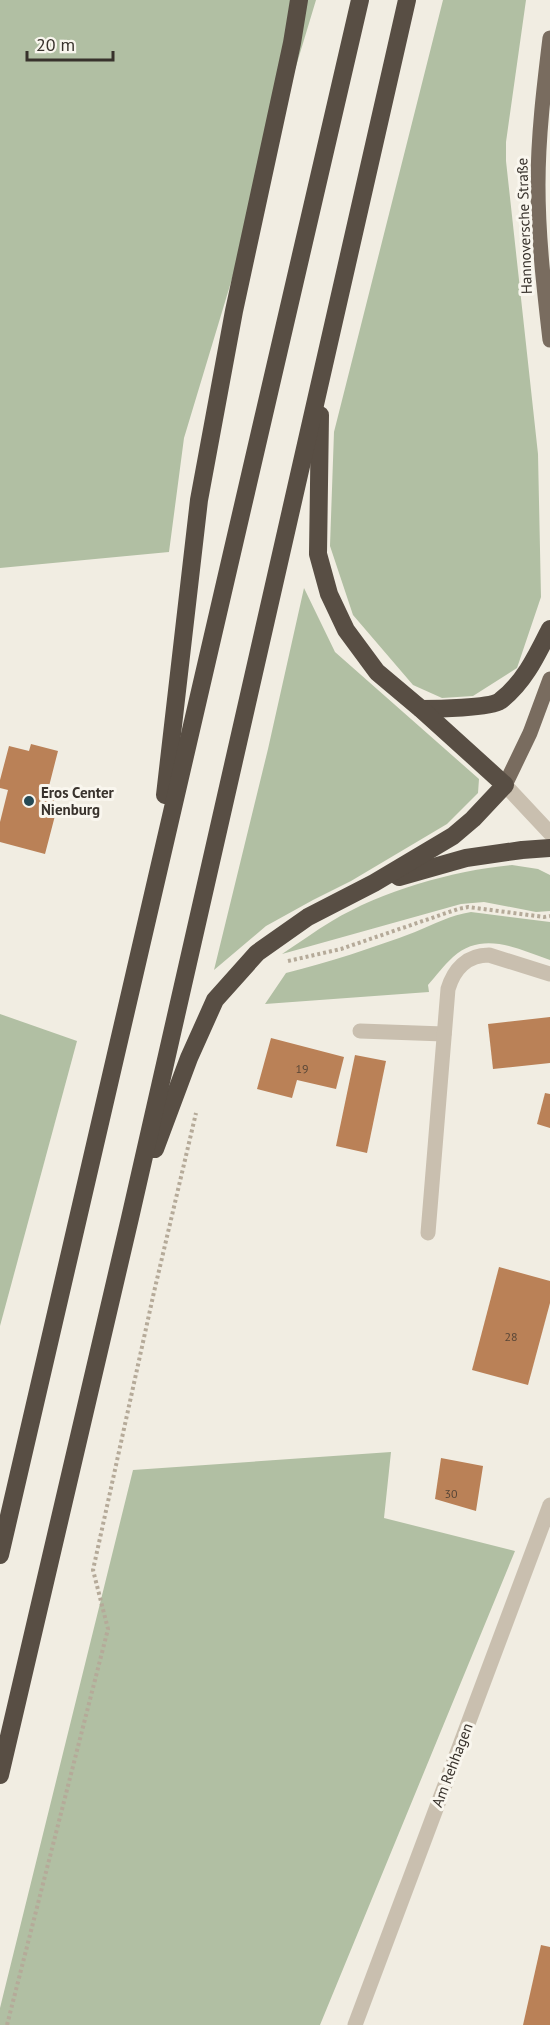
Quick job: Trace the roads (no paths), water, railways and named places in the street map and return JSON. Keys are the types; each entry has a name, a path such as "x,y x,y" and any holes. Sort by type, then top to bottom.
{"highway":[{"path":"156,880 199,500 234,311 292,44 298,0"},
{"path":"0,1555 360,0"},
{"path":"0,1775 130,1218 408,0"},
{"path":"130,1218 189,1058 215,1000 256,953 308,917 374,883 453,837 505,785 421,708 377,672 346,630 329,594 318,554 321,375"},
{"path":"421,708 447,709 498,703 527,674 550,629"},
{"path":"374,883 466,858 550,848"}],"main road":[{"name":"Hannoversche Straße","path":"550,38 542,98 538,184 542,277 550,340"},
{"path":"505,785 530,733 550,679"}],"street":[{"path":"505,785 550,833"},
{"path":"428,1233 448,990 451,980 461,965 468,959 480,955 489,955 550,974"},
{"path":"360,1031 444,1034"},
{"name":"Am Rehhagen","path":"355,2025 550,1505"}],"place":[{"name":"Eros Center Nienburg","path":"29,801"}]}
